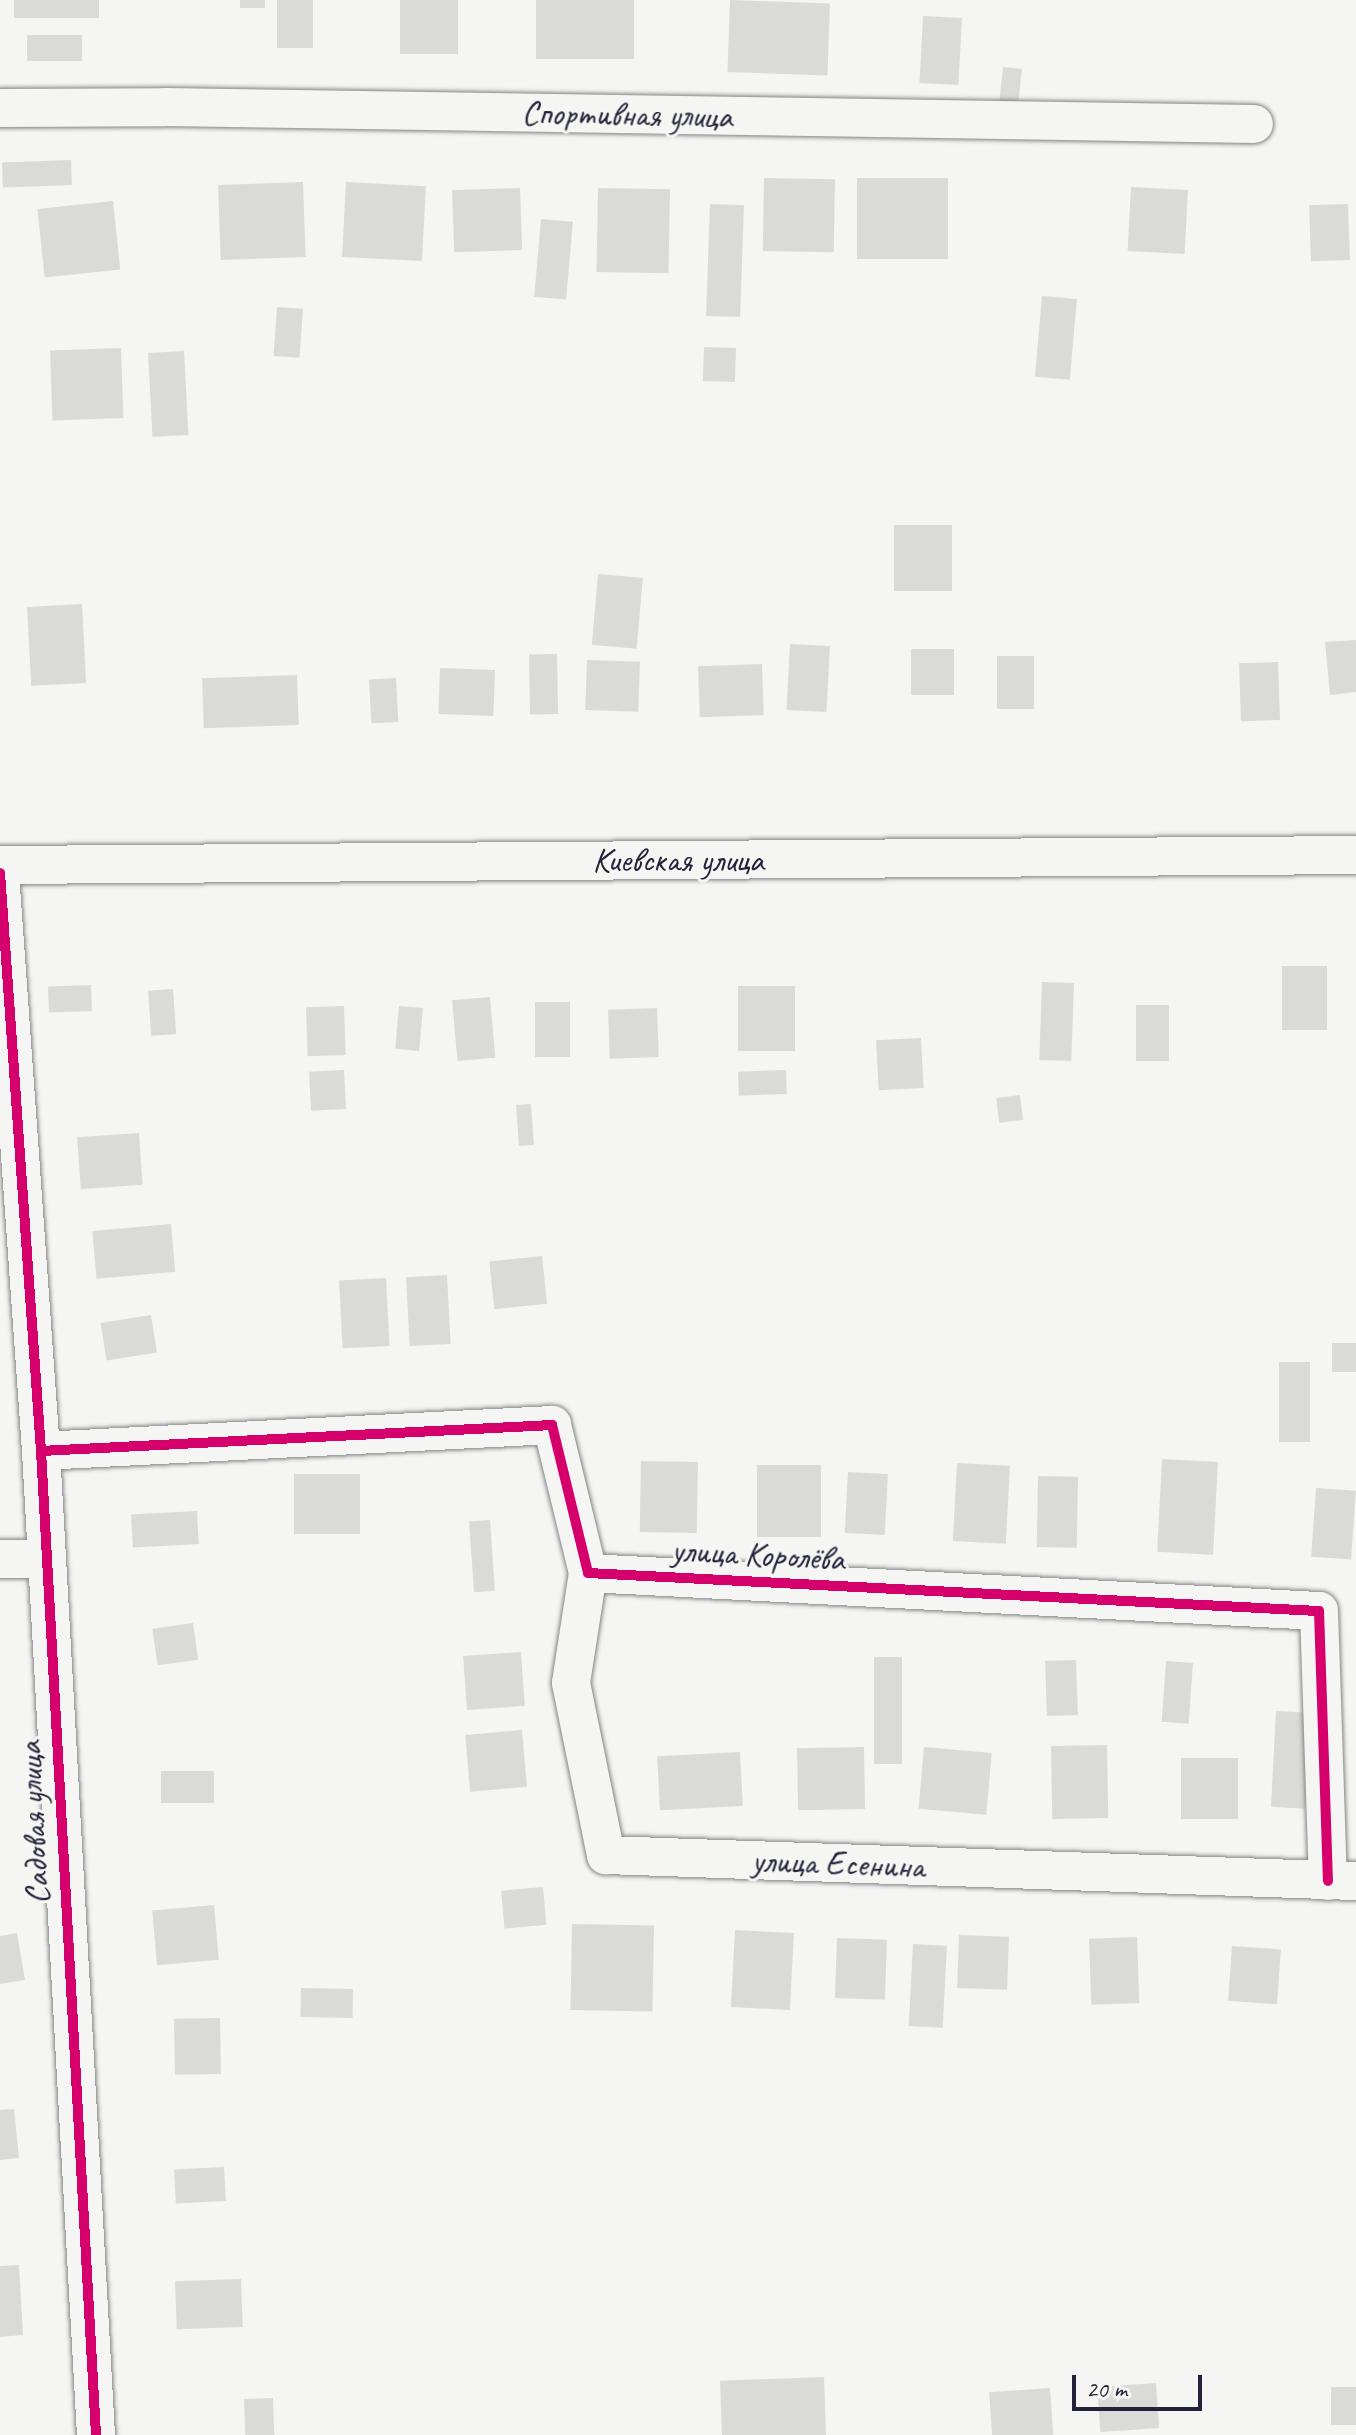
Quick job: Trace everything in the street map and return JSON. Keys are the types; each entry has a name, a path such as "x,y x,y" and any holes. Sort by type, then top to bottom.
{"street":[{"name":"Спортивная улица","path":"0,108 165,107 1254,124"},
{"name":"Киевская улица","path":"0,865 1356,855"},
{"name":"Садовая улица","path":"0,873 41,1451 96,2435"},
{"path":"41,1451 552,1425 588,1573"},
{"path":"0,1559 47,1559"},
{"name":"улица Королёва","path":"588,1573 1319,1611 1342,1881"},
{"name":"улица Есенина","path":"588,1573 571,1683 606,1855 1342,1881"}],"building":[{"path":"14,0 99,0 99,18 14,18"},
{"path":"240,0 265,0 265,8 240,8"},
{"path":"277,0 313,0 313,48 277,48"},
{"path":"400,0 458,0 458,54 400,54"},
{"path":"536,0 634,0 634,59 536,59"},
{"path":"730,0 830,3 827,75 727,72"},
{"path":"923,16 962,18 958,85 919,83"},
{"path":"27,35 82,35 82,61 27,61"},
{"path":"1003,67 1022,69 1018,108 999,106"},
{"path":"71,160 72,185 3,187 2,162"},
{"path":"764,178 835,179 834,252 763,251"},
{"path":"857,178 948,178 948,259 857,259"},
{"path":"303,182 306,257 221,260 218,185"},
{"path":"346,182 426,186 422,261 342,257"},
{"path":"1131,187 1188,190 1185,254 1128,251"},
{"path":"520,188 522,250 454,252 452,190"},
{"path":"598,188 670,189 669,273 597,272"},
{"path":"113,201 120,270 45,278 37,209"},
{"path":"710,204 744,205 740,317 706,316"},
{"path":"1348,204 1350,260 1311,261 1309,205"},
{"path":"541,219 573,222 566,299 534,297"},
{"path":"1042,296 1077,299 1070,380 1035,377"},
{"path":"277,307 303,309 300,358 274,356"},
{"path":"704,347 736,348 735,382 703,381"},
{"path":"121,348 123,418 52,420 50,350"},
{"path":"184,351 188,435 152,437 148,353"},
{"path":"894,525 952,525 952,591 894,591"},
{"path":"598,574 643,578 637,649 592,645"},
{"path":"82,604 86,683 31,686 27,607"},
{"path":"1356,640 1356,692 1330,695 1325,642"},
{"path":"790,644 830,646 826,712 787,710"},
{"path":"911,649 954,649 954,695 911,695"},
{"path":"529,654 557,654 558,714 530,714"},
{"path":"997,656 1034,656 1034,709 997,709"},
{"path":"587,660 640,662 638,712 585,710"},
{"path":"1278,662 1280,720 1241,721 1239,663"},
{"path":"762,664 764,715 700,717 698,666"},
{"path":"440,668 495,670 493,716 438,714"},
{"path":"297,675 299,725 204,728 202,678"},
{"path":"396,678 398,722 371,723 369,679"},
{"path":"1282,966 1327,966 1327,1030 1282,1030"},
{"path":"1042,982 1074,983 1071,1061 1039,1060"},
{"path":"91,985 92,1011 49,1012 48,987"},
{"path":"738,986 795,986 795,1051 738,1051"},
{"path":"173,989 176,1034 151,1036 148,991"},
{"path":"490,997 495,1058 457,1061 452,1000"},
{"path":"535,1002 570,1002 570,1057 535,1057"},
{"path":"1136,1005 1169,1005 1169,1061 1136,1061"},
{"path":"344,1006 346,1055 308,1056 306,1007"},
{"path":"399,1006 423,1008 419,1051 395,1049"},
{"path":"657,1008 659,1057 610,1059 608,1010"},
{"path":"921,1038 924,1088 879,1090 876,1040"},
{"path":"344,1070 346,1109 311,1111 309,1072"},
{"path":"786,1070 787,1094 739,1096 738,1072"},
{"path":"1020,1095 1023,1120 999,1123 996,1098"},
{"path":"531,1104 534,1145 519,1146 516,1105"},
{"path":"139,1133 143,1185 81,1189 77,1137"},
{"path":"171,1224 175,1272 96,1279 92,1231"},
{"path":"542,1256 547,1304 494,1309 489,1262"},
{"path":"447,1275 451,1344 410,1346 406,1277"},
{"path":"386,1278 390,1346 343,1348 339,1280"},
{"path":"151,1315 157,1353 107,1361 101,1323"},
{"path":"1332,1343 1356,1343 1356,1372 1332,1372"},
{"path":"1279,1362 1310,1362 1310,1442 1279,1442"},
{"path":"1162,1459 1218,1462 1213,1555 1157,1552"},
{"path":"641,1461 698,1462 697,1533 640,1532"},
{"path":"957,1463 1010,1466 1006,1544 953,1541"},
{"path":"757,1465 821,1465 821,1537 757,1537"},
{"path":"848,1472 888,1474 885,1535 845,1533"},
{"path":"294,1474 360,1474 360,1534 294,1534"},
{"path":"1038,1476 1078,1477 1077,1548 1037,1547"},
{"path":"1316,1488 1356,1491 1351,1560 1311,1557"},
{"path":"197,1511 199,1544 133,1547 131,1514"},
{"path":"490,1520 495,1591 474,1592 469,1521"},
{"path":"193,1623 198,1660 158,1665 152,1629"},
{"path":"521,1652 525,1706 467,1710 463,1656"},
{"path":"874,1657 902,1657 902,1764 874,1764"},
{"path":"1076,1660 1078,1715 1047,1716 1045,1661"},
{"path":"1166,1661 1193,1663 1189,1724 1162,1722"},
{"path":"1276,1711 1310,1713 1305,1809 1271,1807"},
{"path":"522,1730 527,1787 470,1792 465,1735"},
{"path":"1107,1745 1108,1818 1052,1819 1051,1746"},
{"path":"864,1747 865,1809 798,1810 797,1748"},
{"path":"924,1747 992,1753 986,1815 919,1809"},
{"path":"740,1752 743,1806 660,1810 657,1756"},
{"path":"1181,1758 1238,1758 1238,1819 1181,1819"},
{"path":"161,1771 214,1771 214,1803 161,1803"},
{"path":"543,1887 546,1925 504,1929 501,1891"},
{"path":"214,1905 219,1960 157,1965 152,1910"},
{"path":"572,1924 654,1925 652,2011 570,2010"},
{"path":"735,1930 794,1933 790,2010 731,2007"},
{"path":"17,1933 25,1980 0,1984 0,1936"},
{"path":"959,1935 1009,1937 1007,1990 957,1988"},
{"path":"1137,1937 1139,2003 1091,2005 1089,1939"},
{"path":"837,1938 887,1940 885,2000 835,1998"},
{"path":"913,1944 947,1946 943,2028 909,2026"},
{"path":"1232,1946 1281,1949 1277,2004 1228,2001"},
{"path":"301,1988 353,1989 352,2018 300,2017"},
{"path":"220,2018 221,2074 175,2075 174,2019"},
{"path":"14,2109 19,2158 0,2160 0,2110"},
{"path":"224,2167 226,2201 176,2204 174,2170"},
{"path":"19,2265 23,2335 0,2337 0,2266"},
{"path":"241,2279 243,2327 177,2329 175,2281"},
{"path":"824,2377 826,2435 722,2435 720,2381"},
{"path":"1156,2383 1159,2428 1100,2432 1097,2387"},
{"path":"1331,2387 1356,2387 1356,2425 1331,2425"},
{"path":"1050,2388 1053,2435 992,2435 989,2392"},
{"path":"273,2398 274,2435 245,2435 244,2399"}],"cycle path":[{"path":"0,873 41,1451 96,2435"},
{"path":"41,1451 552,1425 588,1573 1319,1611 1328,1881"}]}
